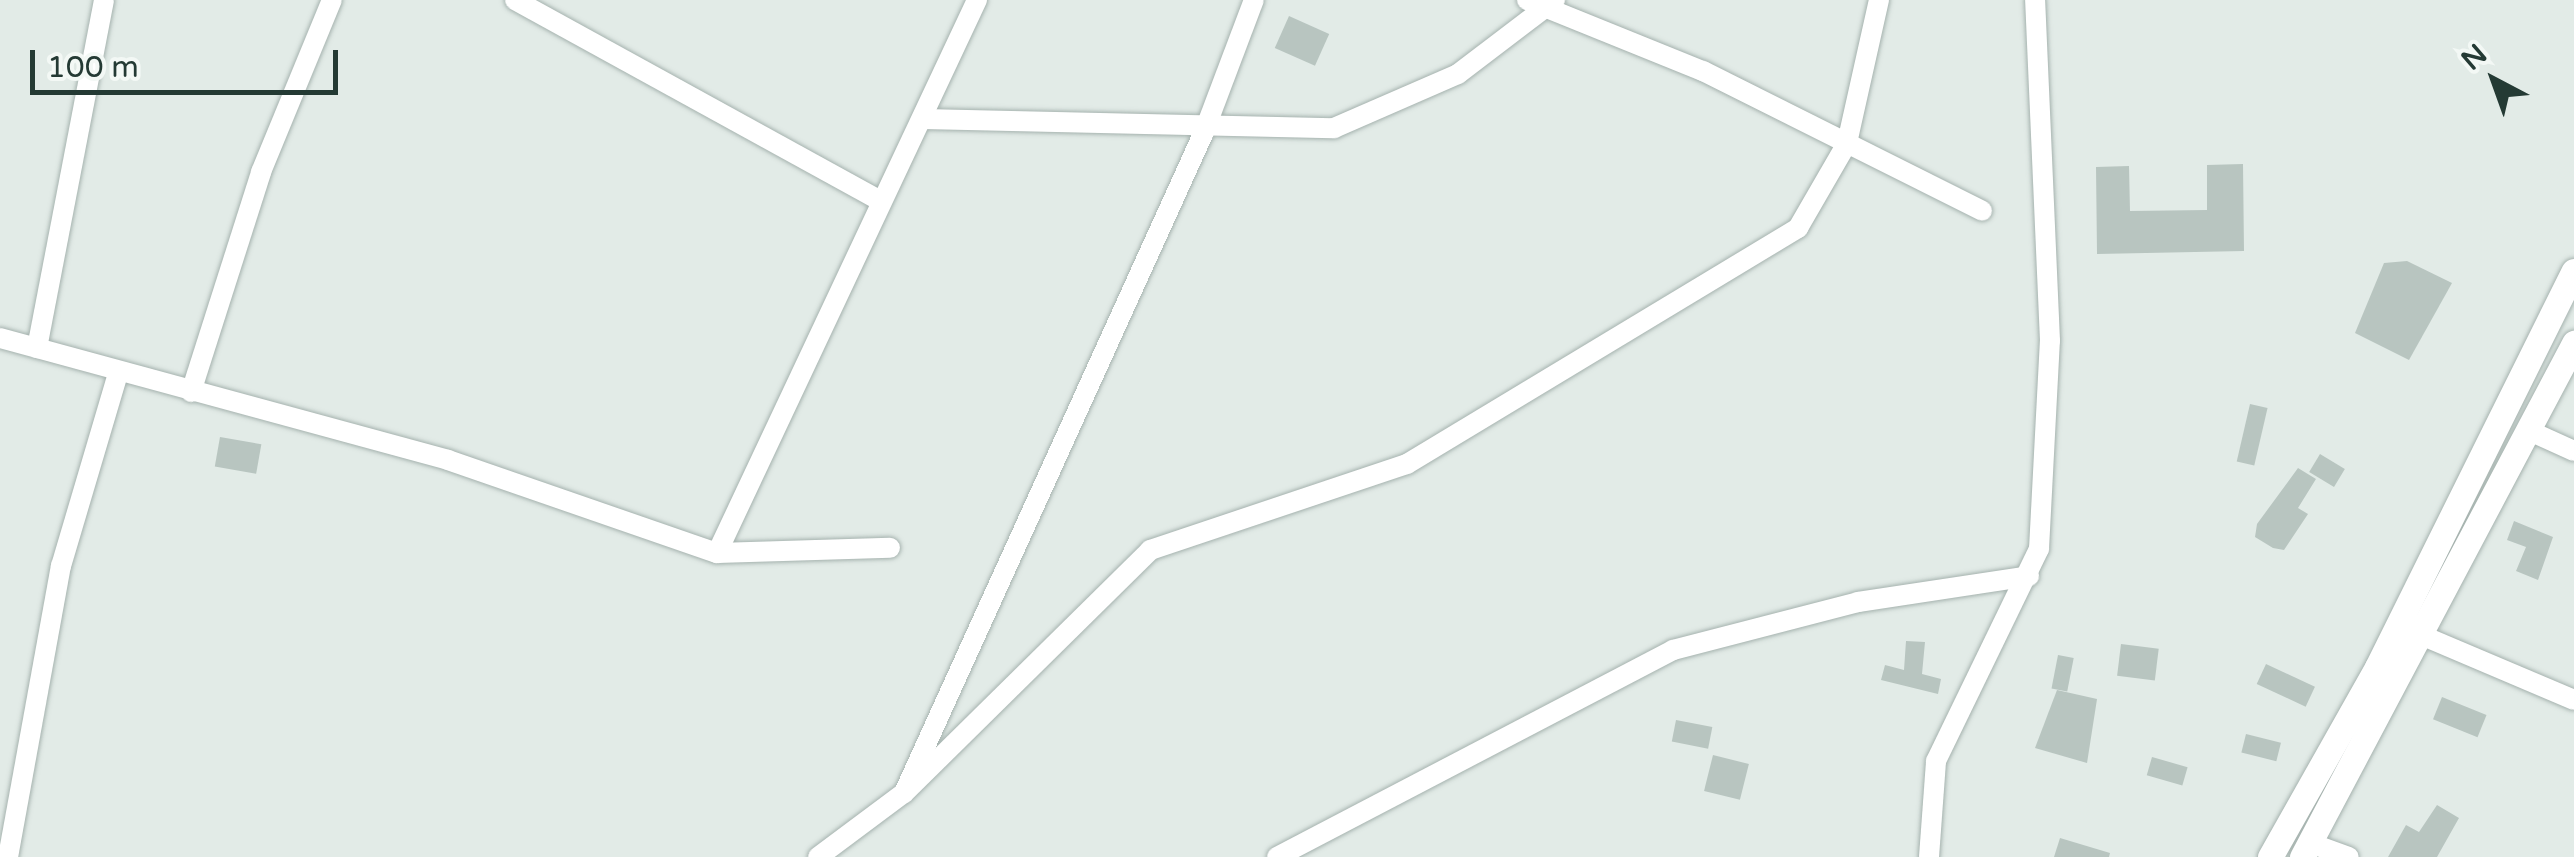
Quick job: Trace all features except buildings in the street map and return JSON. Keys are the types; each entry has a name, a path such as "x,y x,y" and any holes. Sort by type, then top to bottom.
{"street":[{"path":"37,348 104,0"},
{"path":"191,392 261,172 332,0"},
{"path":"515,0 877,199"},
{"path":"717,553 877,199 922,119 977,0"},
{"path":"904,793 1204,132 1254,0"},
{"path":"818,857 904,793 1150,550 1407,464 1631,336 1798,228 1847,143 1879,0"},
{"path":"1929,857 1936,761 2039,549 2050,341 2036,0"},
{"path":"922,119 1204,132 1334,128 1458,74 1543,2 1982,210"},
{"path":"2296,848 2574,271"},
{"path":"0,338 448,460 717,553 890,548"},
{"path":"2296,848 2421,635 2532,432 2574,343"},
{"path":"8,857 62,566 118,373"},
{"path":"2532,432 2574,451"},
{"path":"1277,857 1673,650 1858,602 2029,576"},
{"path":"2421,635 2574,700"},
{"path":"2270,857 2296,848 2349,857"}]}
